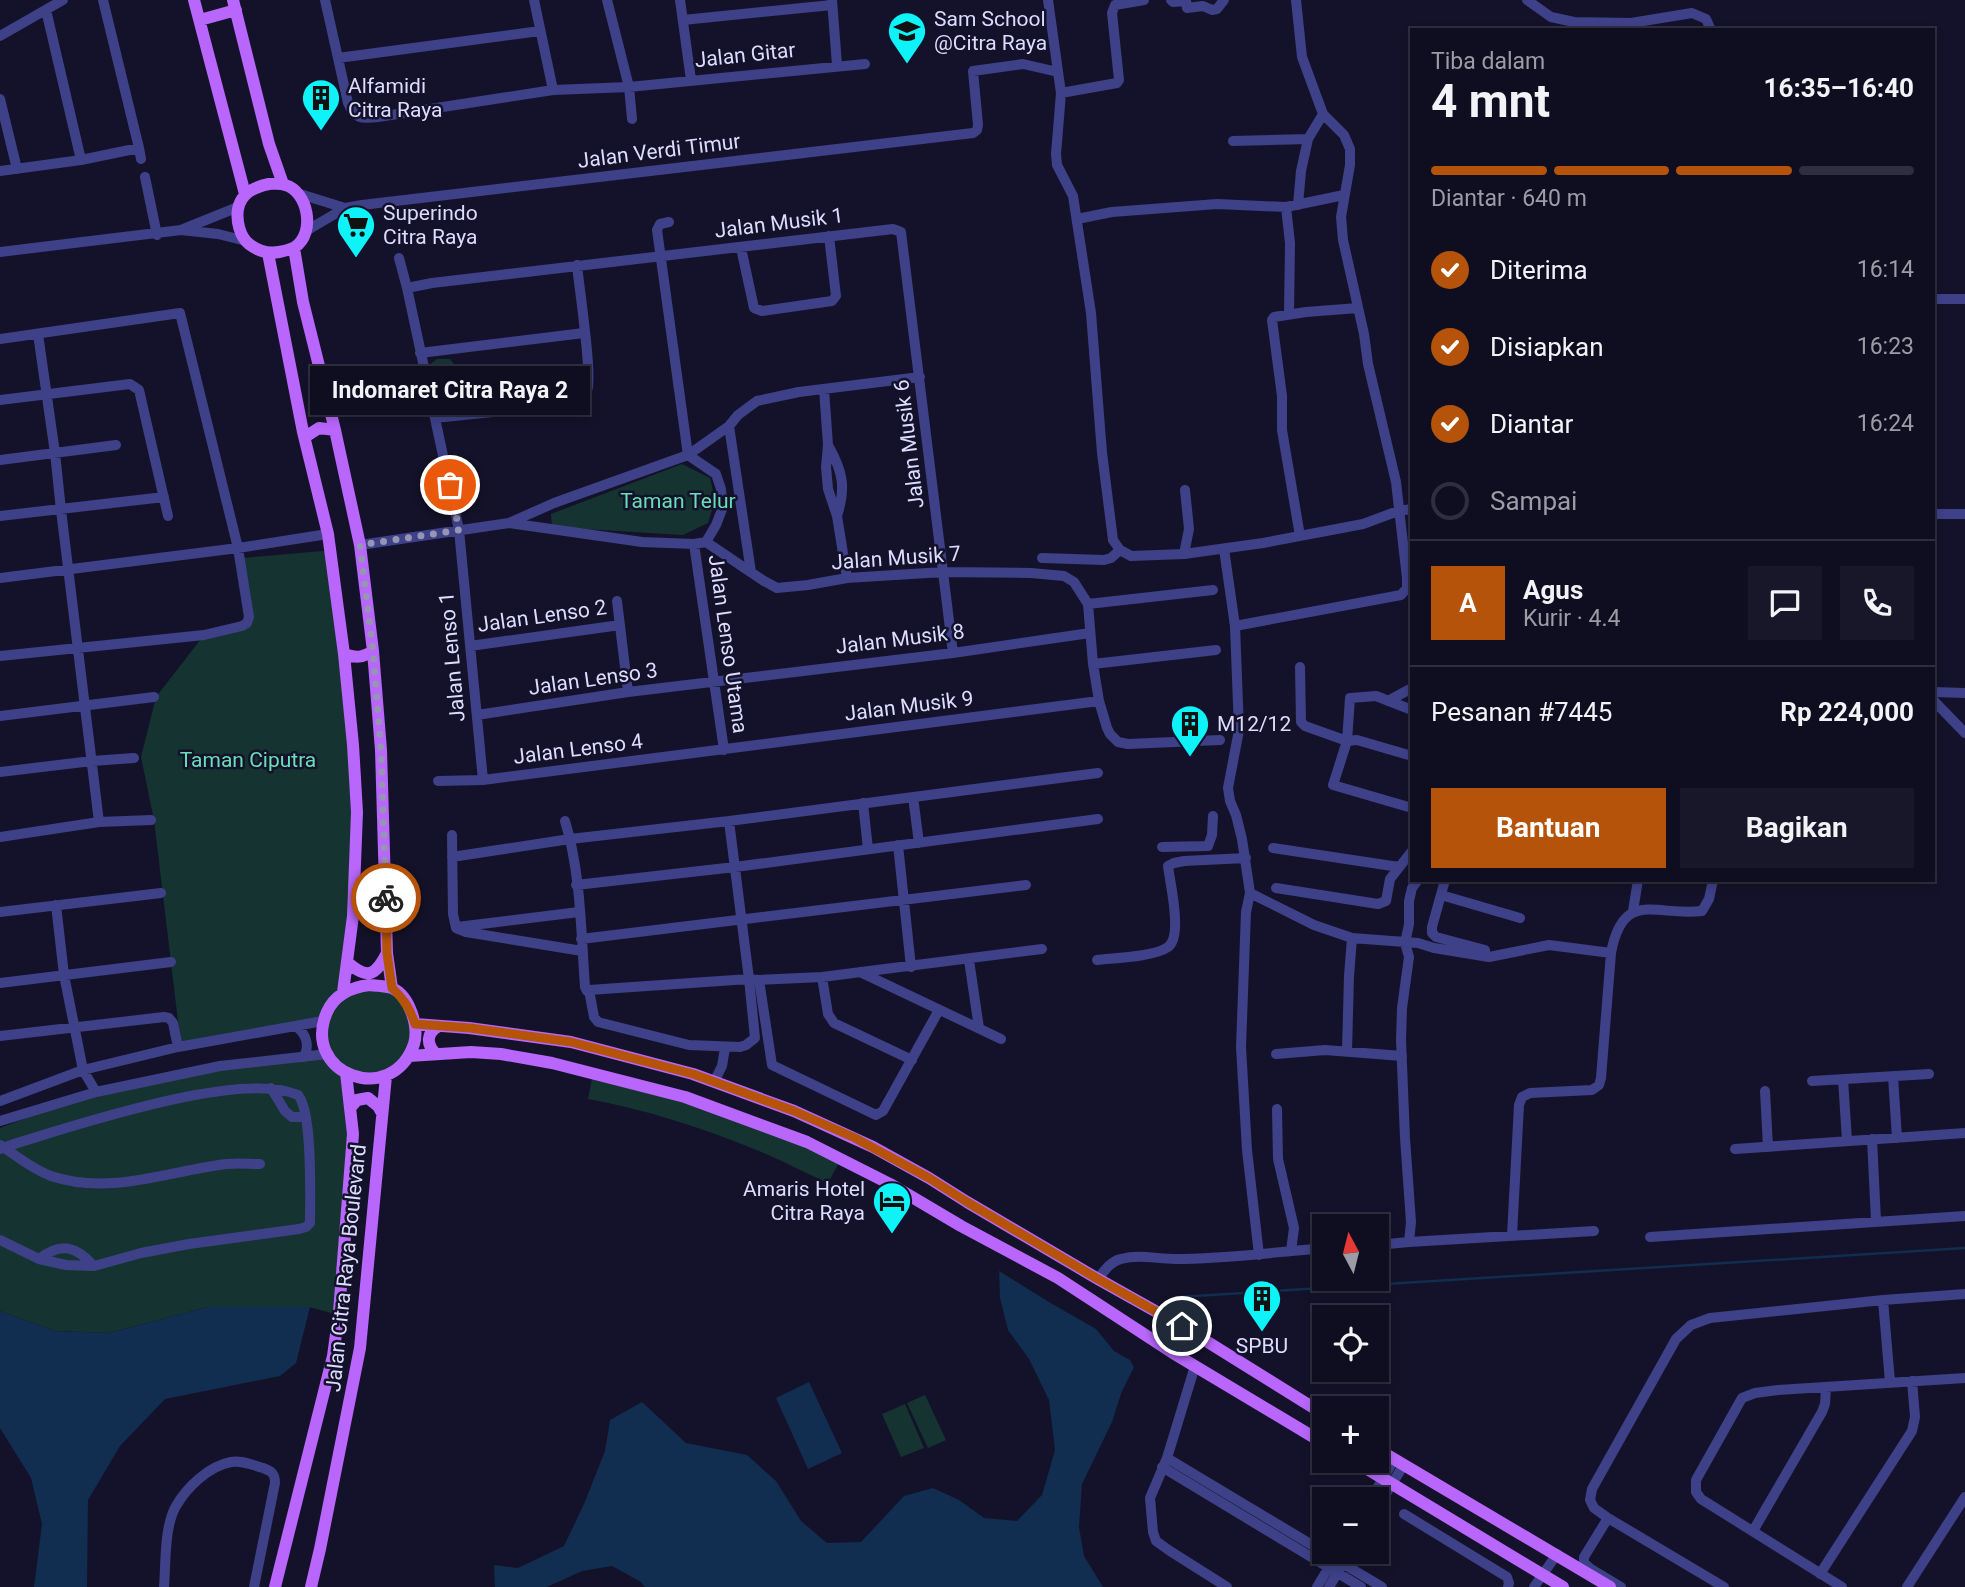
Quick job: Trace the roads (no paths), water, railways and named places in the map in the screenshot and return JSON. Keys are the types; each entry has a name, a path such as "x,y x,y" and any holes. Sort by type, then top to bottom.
{"main road":[{"path":"194,0 245,194"},
{"path":"200,20 235,5 269,144 283,184"},
{"path":"269,184 283,184 293,188 300,194 306,207 306,231 301,241 294,247 268,253 246,242 237,219 238,207 245,194 256,187 269,184"},
{"path":"294,247 303,302 360,545 373,651 381,750 387,953 392,988"},
{"path":"268,253 305,438 328,534 344,654 356,812 353,916 343,992"},
{"path":"305,438 319,428 335,430"},
{"path":"344,654 360,657 373,651"},
{"path":"347,962 362,973 370,973 377,970 387,953"},
{"path":"370,985 392,988 410,1009 415,1024 415,1040 402,1065 386,1076 357,1077 346,1073 340,1070 327,1054 322,1038 323,1021 331,1004 343,992 370,985"},
{"path":"415,1024 470,1028 571,1042 693,1074 794,1111 855,1138 929,1178 1182,1326 1312,1407"},
{"path":"436,1054 428,1039 432,1030 439,1026"},
{"path":"409,1056 471,1052 513,1056 560,1065 685,1097 807,1142 890,1184 1058,1278 1121,1320 1312,1436"},
{"name":"Jalan Citra Raya Boulevard","path":"275,1587 333,1356 353,1133 346,1073"},
{"name":"Jalan Citra Raya Boulevard","path":"311,1587 360,1348 386,1076"},
{"path":"350,1108 357,1100 368,1098 382,1113"},
{"path":"954,1222 967,1202"},
{"path":"1262,1405 1274,1384"},
{"path":"1389,1457 1610,1587"},
{"path":"1374,1473 1563,1587"}],"street":[{"path":"0,36 63,0"},
{"path":"0,171 140,153 103,0"},
{"name":"Jalan Gitar","path":"325,0 348,103 352,113 359,117 378,117 552,90 629,87 865,64"},
{"path":"534,0 552,90"},
{"path":"607,0 629,87 632,119"},
{"path":"680,0 691,80"},
{"path":"1048,0 1061,93 1057,165 1073,196 1077,219 1091,313 1102,453 1113,540 1120,550 1131,556 1224,549 1363,524 1410,509"},
{"path":"1061,93 1117,83 1119,80 1112,13 1115,5 1144,0"},
{"path":"1171,0 1186,1 1187,8 1203,6 1212,10 1217,9 1224,0"},
{"path":"1235,626 1401,595 1405,593 1408,578 1396,482 1368,364 1343,240 1341,217 1350,149 1345,135 1323,114 1302,57 1296,0"},
{"path":"1527,0 1551,17 1574,22 1631,23 1692,13 1706,19 1710,28"},
{"path":"683,20 832,2 838,65"},
{"path":"46,10 81,160"},
{"path":"338,58 540,31"},
{"name":"Jalan Verdi Timur","path":"306,231 345,208 973,133 978,125 973,71 1023,64 1058,72"},
{"path":"0,99 17,169"},
{"path":"1298,205 1301,171 1308,139 1323,114"},
{"path":"1233,141 1308,139"},
{"path":"145,177 156,235"},
{"name":"Jalan Verdi Timur","path":"300,194 345,208"},
{"path":"1077,219 1112,212 1217,204 1286,207 1344,195"},
{"path":"0,252 156,235 181,230 238,207"},
{"path":"1286,207 1290,243 1289,314"},
{"path":"669,222 658,226 688,455"},
{"name":"Jalan Musik 1","path":"407,288 829,236 893,229 901,232"},
{"path":"181,230 218,234 246,242"},
{"name":"Jalan Musik 6","path":"901,232 953,653"},
{"path":"741,248 754,308 762,311 835,299 829,236"},
{"name":"Jalan Lenso 1","path":"399,258 459,530 483,780"},
{"path":"435,418 569,404 583,397 587,390 588,362 577,265"},
{"path":"1935,299 1965,299"},
{"path":"1300,536 1282,430 1282,396 1272,320 1274,317 1289,314 1358,309"},
{"path":"0,339 180,313 238,548 248,608 247,623 204,635 0,656"},
{"path":"420,353 584,333"},
{"path":"38,334 48,394 99,822"},
{"path":"360,545 509,523 555,503 688,455 729,426 738,415 757,401 799,392 920,377"},
{"path":"0,400 130,384 139,390 168,516"},
{"path":"824,389 828,489 837,516 847,578"},
{"path":"729,426 751,572"},
{"path":"0,460 116,445"},
{"path":"509,523 642,542 706,542 723,507 721,489 716,474 688,455"},
{"path":"1184,554 1189,529 1185,490"},
{"path":"0,516 164,497"},
{"path":"1935,514 1965,514"},
{"path":"0,578 328,534"},
{"name":"Jalan Musik 7","path":"706,542 777,588 847,578 943,572 1031,573 1064,576 1074,582 1088,604"},
{"name":"Jalan Lenso Utama","path":"694,544 724,750"},
{"path":"1224,549 1235,626 1239,730 1228,788 1236,815 1250,893 1246,912 1241,1047 1247,1150 1259,1255"},
{"path":"1042,558 1092,561 1111,558 1120,550"},
{"path":"1213,590 1088,604 1099,701 1110,734 1118,742 1128,744 1220,740"},
{"name":"Jalan Lenso 2","path":"617,601 628,692"},
{"name":"Jalan Lenso 2","path":"470,646 620,625"},
{"name":"Jalan Musik 8","path":"714,681 953,653 1090,633"},
{"path":"1093,664 1216,650"},
{"path":"1300,667 1301,722 1305,726 1347,741 1357,740 1410,755"},
{"name":"Jalan Lenso 3","path":"477,715 714,681"},
{"path":"1388,701 1410,689"},
{"path":"1935,692 1965,693"},
{"path":"1410,709 1376,696 1350,698 1347,741 1333,785 1410,806"},
{"path":"0,716 154,697"},
{"name":"Jalan Musik 9","path":"724,750 1099,701"},
{"path":"1935,702 1965,733"},
{"name":"Jalan Lenso 4","path":"438,781 483,780 724,750"},
{"path":"0,772 134,758"},
{"path":"452,857 570,839 1098,773"},
{"path":"913,797 919,843"},
{"path":"863,803 868,849"},
{"path":"1162,847 1208,846 1212,835 1211,816 1236,815"},
{"path":"576,886 1098,819"},
{"path":"0,837 99,822 150,820"},
{"path":"565,821 570,839 587,990 822,977 1042,949"},
{"path":"729,821 741,919 772,1065 876,1115 884,1111 939,1010"},
{"path":"452,835 453,914 456,928"},
{"path":"898,845 911,967"},
{"path":"1273,848 1399,867"},
{"path":"1276,888 1378,904 1386,901 1390,879 1410,853"},
{"path":"1097,960 1157,952 1168,947 1174,940 1168,866 1184,861 1245,858"},
{"path":"1409,1242 1411,1222 1405,1138 1402,1007 1409,957 1405,943 1409,924 1409,901 1416,882"},
{"path":"1444,882 1432,933 1436,937 1485,950"},
{"path":"1633,911 1638,882"},
{"path":"1511,1236 1519,1104 1522,1097 1530,1093 1592,1090 1599,1085 1614,935 1633,911 1702,911 1709,900 1713,882"},
{"path":"581,939 1026,885"},
{"path":"0,912 161,893"},
{"path":"1250,893 1314,925 1352,938 1418,943 1447,951 1489,957 1549,945 1611,953"},
{"path":"1441,895 1520,918"},
{"path":"55,905 64,975 83,1070 96,1092"},
{"path":"456,928 579,912"},
{"path":"456,928 466,932 582,951"},
{"path":"1347,1051 1352,938"},
{"path":"970,960 979,1028"},
{"path":"0,983 171,962"},
{"path":"859,972 1001,1039"},
{"path":"822,977 828,1014 834,1023 912,1060"},
{"path":"589,990 594,1017 598,1022 689,1045 740,1047 755,1038 754,979"},
{"path":"0,1037 164,1017 173,1023 178,1047"},
{"path":"0,1101 83,1070 178,1047 323,1021"},
{"path":"296,1026 303,1032 306,1040 307,1050 304,1056"},
{"path":"714,1082 722,1066 725,1048"},
{"path":"1276,1054 1325,1050 1402,1056"},
{"path":"0,1121 96,1092 220,1066 327,1054"},
{"path":"1812,1081 1929,1074"},
{"path":"1892,1076 1897,1138"},
{"path":"1843,1079 1847,1141"},
{"path":"271,1088 285,1111 292,1117 305,1117"},
{"path":"0,1240 39,1259 66,1265 94,1266 141,1253 306,1227 310,1223 305,1107 298,1095 290,1091 271,1088 233,1090 159,1102 1,1147"},
{"path":"1765,1091 1768,1147"},
{"path":"1277,1109 1278,1160 1294,1228 1291,1251"},
{"path":"1735,1149 1965,1133"},
{"path":"1872,1139 1876,1221"},
{"path":"1,1147 49,1175 102,1185 135,1182 229,1164 260,1164"},
{"path":"1650,1237 1965,1216"},
{"path":"1390,1244 1594,1231"},
{"path":"39,1259 48,1252 72,1248 94,1266"},
{"path":"1098,1279 1117,1259 1133,1256 1173,1259 1312,1249"},
{"path":"1724,1587 1608,1518 1594,1508 1590,1500 1592,1489 1676,1339 1691,1325 1710,1318 1965,1294"},
{"path":"1883,1300 1891,1382"},
{"path":"1195,1366 1150,1498 1153,1532 1156,1541 1227,1587"},
{"path":"1842,1587 1701,1499 1696,1492 1696,1480 1742,1398 1778,1390 1965,1378"},
{"path":"1820,1574 1912,1431 1915,1417 1912,1381"},
{"path":"1753,1531 1822,1412 1826,1387"},
{"path":"164,1587 169,1526 176,1506 195,1483 214,1469 231,1462 246,1462 272,1472 275,1476 254,1587"},
{"path":"1164,1463 1312,1549"},
{"path":"1386,1487 1399,1463"},
{"path":"1382,1487 1388,1481"},
{"path":"1907,1587 1965,1497"},
{"path":"1404,1514 1507,1577 1508,1587"},
{"path":"1608,1518 1584,1557 1584,1563 1621,1587"},
{"path":"1534,1587 1557,1554"},
{"path":"1317,1587 1335,1564"},
{"path":"1329,1587 1336,1564"},
{"path":"1337,1564 1360,1587"},
{"path":"1338,1564 1382,1587"}],"water":[{"path":"999,1271 1096,1329 1114,1351 1130,1360 1134,1367 1122,1391 1112,1422 1082,1484 1079,1527 1084,1556 1103,1587 645,1587 612,1566 582,1571 547,1587 495,1587 494,1565 518,1568 564,1546 605,1451 610,1420 642,1402 686,1443 747,1455 776,1481 801,1521 827,1543 861,1542 904,1496 933,1488 959,1500 984,1518 1017,1521 1042,1495 1055,1450 1049,1400 1029,1359 1008,1330 1000,1298"},
{"path":"208,1307 310,1307 296,1363 280,1376 165,1399 120,1446 88,1500 87,1587 34,1587 42,1524 31,1478 0,1428 0,1311 55,1331 109,1333"},
{"path":"809,1382 842,1453 808,1469 776,1398"}],"waterway":[{"path":"1178,1297 1965,1248"}],"place":[{"name":"Sam School @Citra Raya","path":"907,65"},
{"name":"Alfamidi Citra Raya","path":"321,132"},
{"name":"Superindo Citra Raya","path":"356,259"},
{"name":"Indomaret Citra Raya 2","path":"450,485"},
{"name":"M12/12","path":"1190,758"},
{"name":"Amaris Hotel Citra Raya","path":"892,1235"},
{"name":"SPBU","path":"1262,1333"}],"park label":[{"name":"Taman Telur","path":"678,501"},
{"name":"Taman Ciputra","path":"248,760"}]}
